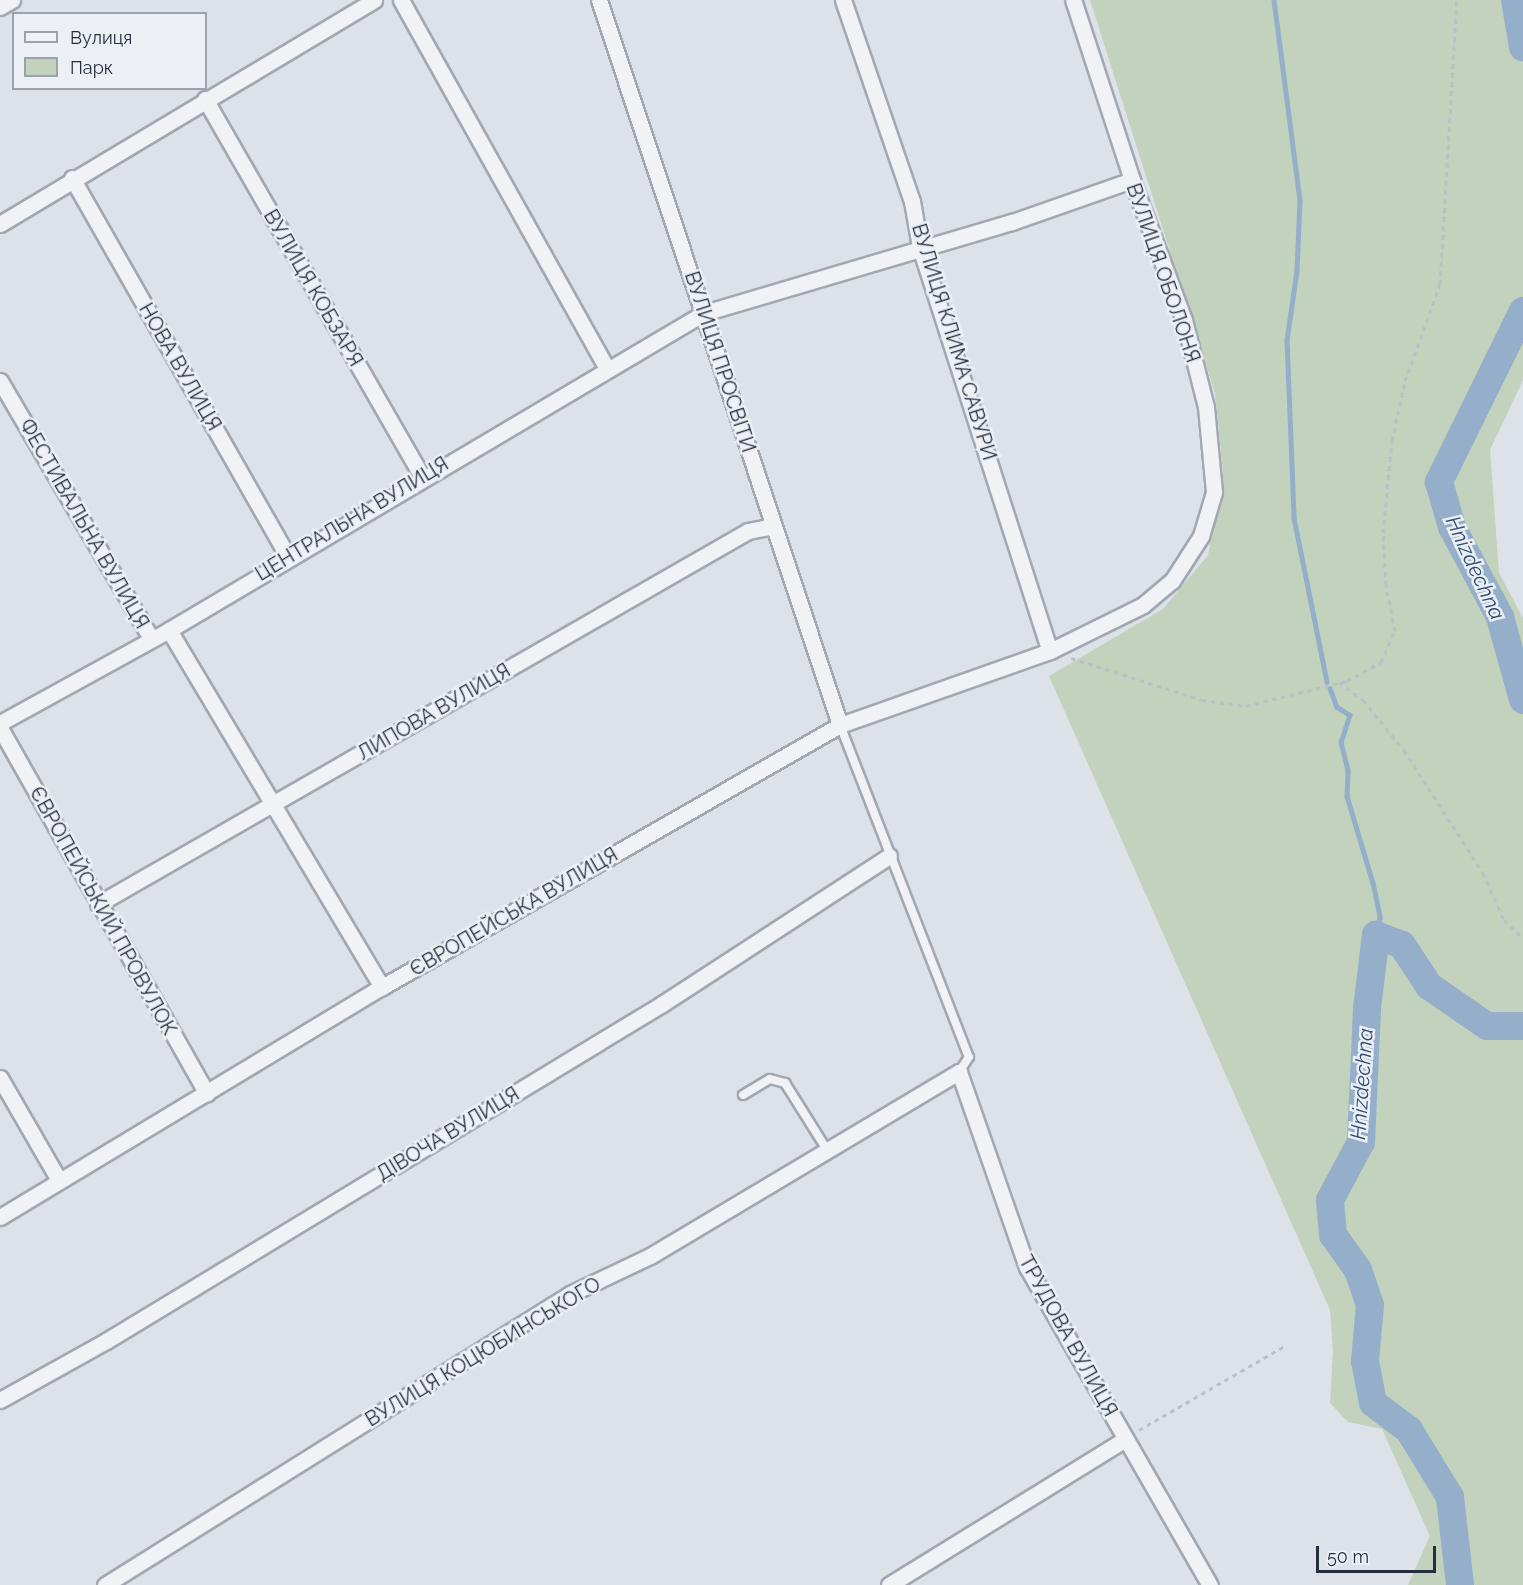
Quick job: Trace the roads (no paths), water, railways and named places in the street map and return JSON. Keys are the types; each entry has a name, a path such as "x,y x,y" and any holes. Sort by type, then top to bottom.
{"street":[{"path":"0,7 12,0"},
{"path":"0,224 72,178 374,0"},
{"path":"401,0 607,369"},
{"name":"ВУЛИЦЯ ПРОСВІТИ","path":"598,0 840,724"},
{"name":"ВУЛИЦЯ КЛИМА САВУРИ","path":"843,0 912,201 920,247 1050,651"},
{"name":"ВУЛИЦЯ ОБОЛОНЯ","path":"1050,651 1143,605 1172,581 1201,536 1214,492 1206,407 1186,331 1132,180 1073,0"},
{"name":"ВУЛИЦЯ КОБЗАРЯ","path":"205,99 422,477"},
{"name":"НОВА ВУЛИЦЯ","path":"72,178 288,557"},
{"name":"ЦЕНТРАЛЬНА ВУЛИЦЯ","path":"0,726 150,637 169,630 422,477 704,313 920,247 1012,222 1132,180"},
{"name":"ФЕСТИВАЛЬНА ВУЛИЦЯ","path":"0,381 150,637"},
{"name":"ЛИПОВА ВУЛИЦЯ","path":"98,904 748,531 773,526"},
{"path":"169,630 382,987"},
{"name":"ЄВРОПЕЙСЬКА ВУЛИЦЯ","path":"0,1217 382,987 840,724 1050,651"},
{"name":"ЄВРОПЕЙСЬКИЙ ПРОВУЛОК","path":"0,726 98,904 207,1094"},
{"name":"ДІВОЧА ВУЛИЦЯ","path":"0,1400 106,1341 662,1004 889,856"},
{"name":"ВУЛИЦЯ КОЦЮБИНСЬКОГО","path":"105,1585 570,1294 650,1256 959,1072"},
{"name":"ТРУДОВА ВУЛИЦЯ","path":"959,1072 1027,1267 1210,1585"},
{"path":"0,1078 59,1180"},
{"path":"889,1585 1125,1439"}],"lane":[{"path":"840,724 889,856 969,1057 959,1072"},
{"path":"743,1095 770,1079 785,1083 827,1150"}],"waterway":[{"path":"1274,0 1300,201 1297,271 1287,340 1294,518 1327,682"},
{"name":"Hnizdechna","path":"1515,0 1523,47"},
{"name":"Hnizdechna","path":"1523,311 1439,482 1452,527 1500,617 1523,700"},
{"path":"1330,688 1337,707 1350,715 1341,742 1348,771 1347,796 1373,883 1380,917 1376,935"},
{"name":"Hnizdechna","path":"1460,1585 1450,1497 1409,1430 1373,1403 1365,1361 1370,1305 1358,1270 1333,1235 1330,1200 1361,1142 1367,1008 1376,935 1402,945 1429,986 1487,1026 1523,1026"}]}
